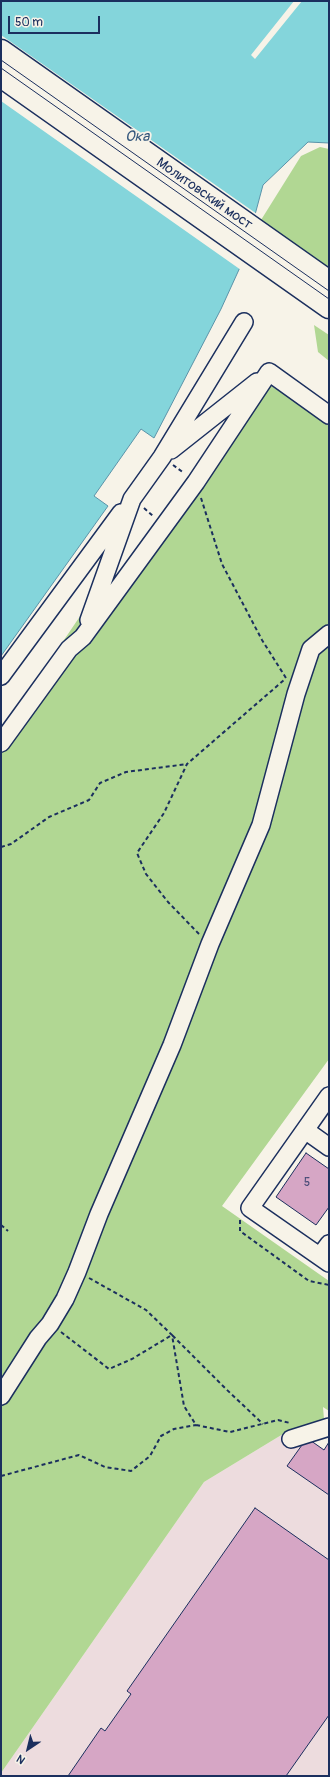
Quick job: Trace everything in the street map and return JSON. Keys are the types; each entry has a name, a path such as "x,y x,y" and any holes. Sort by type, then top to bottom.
{"main road":[{"name":"Молитовский мост","path":"1,51 329,282"},
{"name":"Молитовский мост","path":"1,76 329,307"}],"lane":[{"path":"1,676 162,457 244,322"},
{"path":"162,457 269,372"},
{"path":"269,372 329,415"},
{"path":"1,743 69,649 83,637 165,525 196,482 269,372"},
{"path":"83,637 132,499"},
{"path":"1,1396 38,1338 50,1324 65,1299 77,1272 99,1214 172,1045 210,944 261,825 296,694 311,649 329,634"},
{"path":"326,1255 250,1208 329,1096"},
{"path":"305,1130 329,1147"},
{"path":"292,1432 329,1427"}],"path":[{"path":"162,457 196,482 222,564 262,640 296,694"},
{"path":"132,499 165,525"},
{"path":"210,944 168,902 146,874 137,853 164,813 187,764 286,679"},
{"path":"1,847 11,844 49,817 89,800 100,783 126,772 187,764"},
{"path":"240,1215 240,1231 309,1281 329,1285"},
{"path":"1,1225 8,1231"},
{"path":"77,1272 146,1310 263,1424"},
{"path":"50,1324 109,1368 132,1359 172,1335"},
{"path":"172,1335 184,1406 196,1425"},
{"path":"1,1476 79,1455 105,1467 131,1471 150,1456 161,1436 174,1429 196,1425 230,1432 278,1420 292,1432"}],"shaded area":[{"path":"283,1434 301,1446 307,1438 324,1449 329,1442 329,1776 1,1776 1,1773 204,1482"}],"green space":[{"path":"320,147 329,149 329,271 270,233 261,220 301,156"},
{"path":"314,325 329,335 329,361 318,352"},
{"path":"271,386 329,422 329,1059 222,1206 329,1281 329,1411 323,1407 324,1419 283,1434 204,1482 1,1773 1,733 89,603 78,648 91,643"}],"water":[{"name":"Ока","path":"1,1 329,1 329,143 308,142 263,185 242,263 221,309 154,438 141,429 94,496 108,506 1,656"}],"pier":[{"path":"294,1 302,1 255,59 251,55"},
{"path":"1,35 257,214 241,270 1,101"}],"building":[{"path":"306,1153 329,1169 329,1207 316,1225 276,1197"},
{"path":"307,1438 324,1450 329,1442 329,1495 287,1466"},
{"path":"255,1508 329,1560 329,1715 286,1776 68,1776 101,1728 105,1731 131,1694 127,1691"}],"tram line":[{"path":"1,60 329,291"},
{"path":"1,68 329,299"}]}
